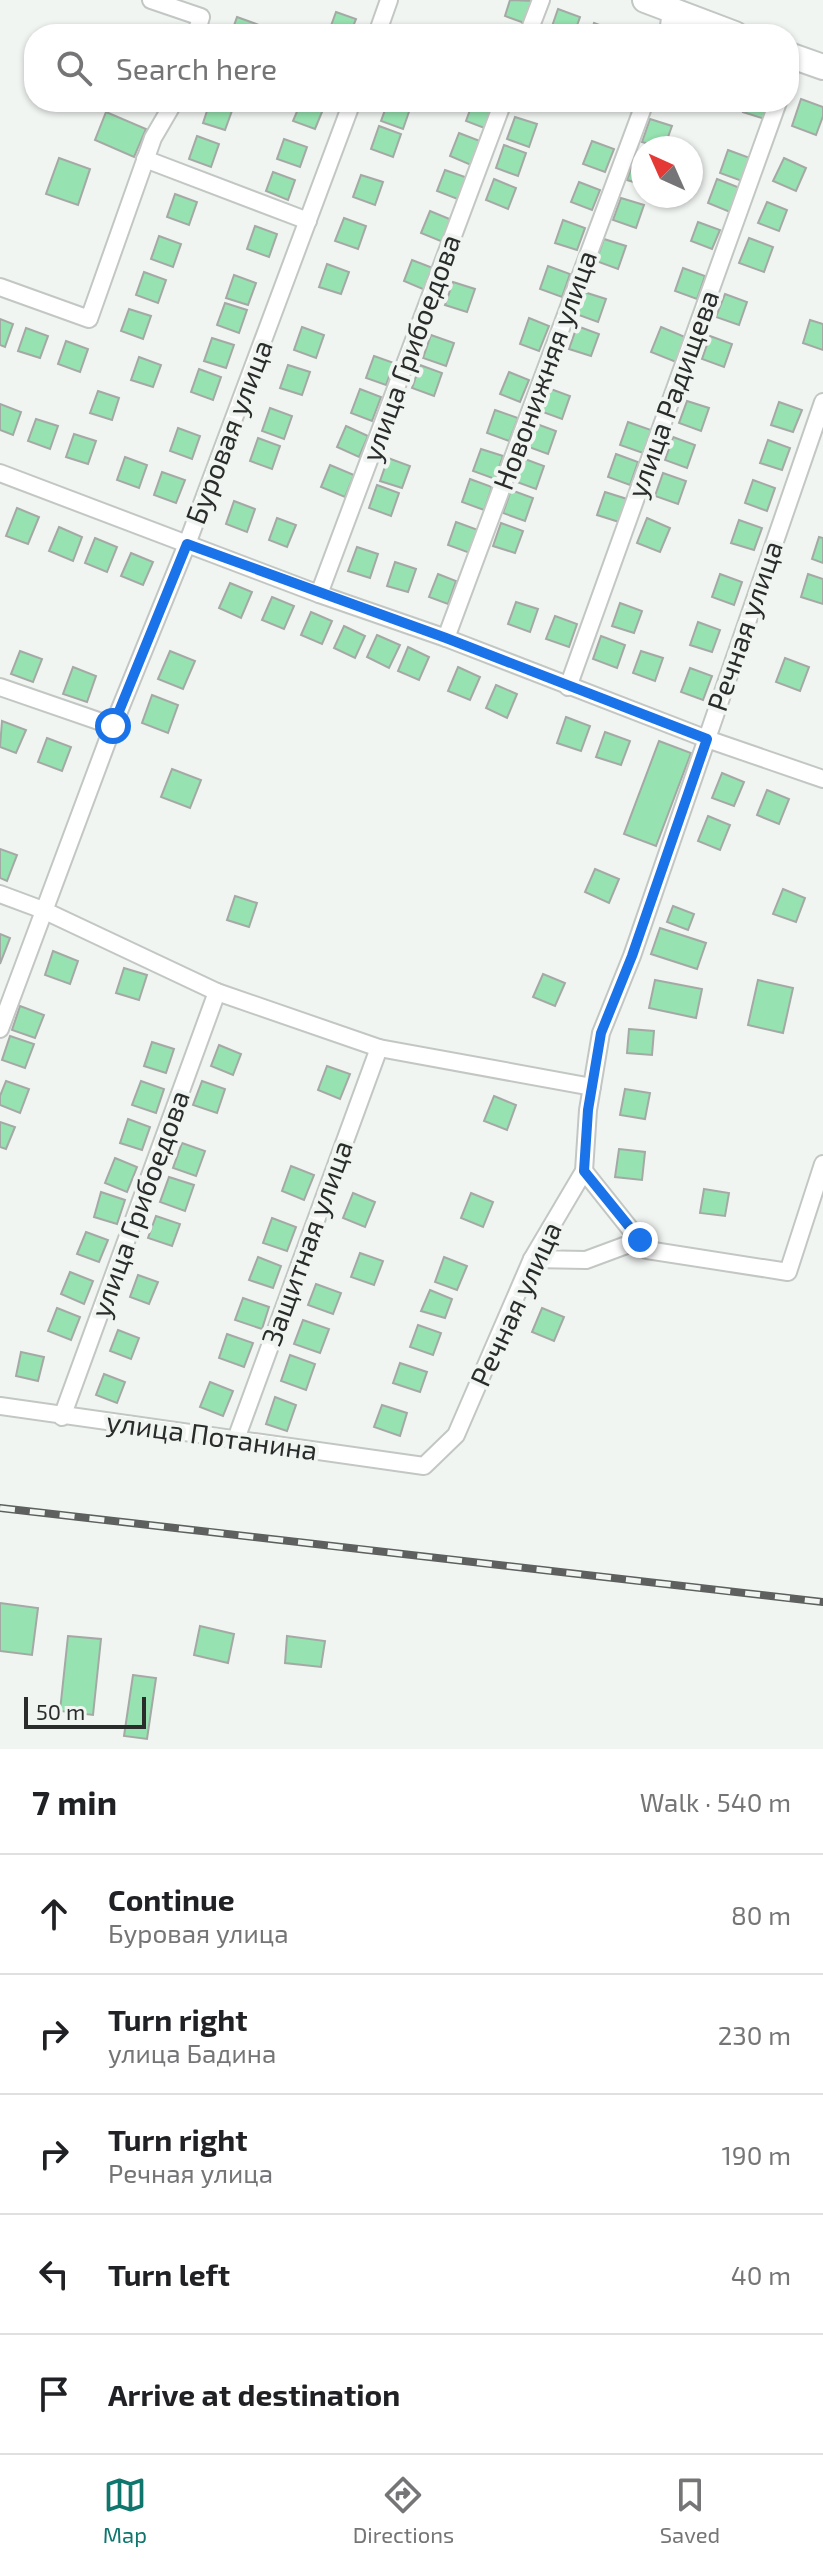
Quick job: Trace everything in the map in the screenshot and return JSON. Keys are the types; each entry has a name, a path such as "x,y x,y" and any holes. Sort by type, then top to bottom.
{"main road":[{"path":"645,0 671,15 701,24"},
{"path":"799,62 823,67"}],"street":[{"path":"151,0 201,17 199,24"},
{"path":"381,24 389,0"},
{"path":"532,24 541,0"},
{"path":"0,287 89,319 153,138 168,112"},
{"name":"Буровая улица","path":"0,1029 113,726 187,544 348,112"},
{"name":"улица Грибоедова","path":"319,594 499,112"},
{"name":"Новонижняя улица","path":"446,638 641,112"},
{"name":"улица Радищева","path":"568,687 774,112"},
{"path":"145,159 308,221"},
{"name":"Речная улица","path":"424,1466 456,1435 532,1259 584,1171 601,1033 632,956 823,402"},
{"path":"0,473 319,594 446,638 707,739 823,779"},
{"path":"0,687 113,726"},
{"path":"0,894 43,910 217,992 379,1048 592,1087"},
{"name":"улица Грибоедова","path":"62,1417 217,992"},
{"name":"Защитная улица","path":"236,1439 379,1048"},
{"path":"584,1171 647,1250 788,1272 823,1164"},
{"path":"532,1259 586,1260 640,1240"},
{"name":"улица Потанина","path":"0,1406 424,1466"}],"building":[{"path":"510,0 535,1 527,24 505,16"},
{"path":"558,9 580,17 578,24 553,24"},
{"path":"336,12 356,19 354,24 332,24"},
{"path":"237,17 256,24 235,24"},
{"path":"801,99 823,107 816,135 792,126"},
{"path":"106,112 146,129 134,157 95,140"},
{"path":"207,112 232,112 225,130 203,123"},
{"path":"297,112 322,112 315,129 293,121"},
{"path":"384,112 409,112 403,129 381,121"},
{"path":"469,112 494,112 487,129 466,121"},
{"path":"743,112 767,112 765,119"},
{"path":"515,117 537,124 529,147 507,139"},
{"path":"650,119 672,126 668,136 644,136"},
{"path":"379,126 401,134 393,157 371,149"},
{"path":"459,133 480,141 471,165 450,156"},
{"path":"197,136 219,144 211,167 189,159"},
{"path":"284,139 307,147 300,167 277,159"},
{"path":"592,141 614,149 605,172 583,164"},
{"path":"504,145 526,153 518,176 496,168"},
{"path":"728,150 750,158 742,181 720,173"},
{"path":"59,158 90,169 78,205 46,194"},
{"path":"784,158 806,168 796,191 773,181"},
{"path":"445,170 468,178 460,200 437,191"},
{"path":"273,172 295,180 288,200 266,191"},
{"path":"361,175 383,182 375,205 353,197"},
{"path":"494,179 516,188 508,209 486,200"},
{"path":"717,179 740,188 730,212 708,203"},
{"path":"579,182 600,190 592,210 571,202"},
{"path":"175,194 197,202 189,225 167,217"},
{"path":"621,198 631,201 631,208 643,208 636,228 613,220"},
{"path":"767,202 787,210 779,231 758,223"},
{"path":"430,211 452,220 443,242 421,233"},
{"path":"344,218 366,226 358,249 335,241"},
{"path":"563,220 585,228 577,250 555,243"},
{"path":"698,222 720,230 712,249 691,241"},
{"path":"255,226 277,234 269,257 247,249"},
{"path":"159,236 181,244 173,267 151,259"},
{"path":"749,238 773,247 764,272 739,263"},
{"path":"604,239 626,246 618,269 596,261"},
{"path":"412,260 433,268 425,290 404,281"},
{"path":"327,264 349,272 341,294 319,287"},
{"path":"548,266 570,274 562,297 540,289"},
{"path":"683,268 705,276 697,299 675,291"},
{"path":"144,272 166,280 158,303 136,295"},
{"path":"234,275 256,283 248,305 226,298"},
{"path":"453,282 475,289 467,312 445,305"},
{"path":"584,292 606,299 598,322 576,314"},
{"path":"725,294 747,302 739,325 716,317"},
{"path":"225,303 247,310 239,333 217,325"},
{"path":"129,309 151,316 143,339 121,331"},
{"path":"529,318 549,326 539,351 520,344"},
{"path":"0,319 13,324 5,347 0,345"},
{"path":"810,320 823,324 823,350 803,343"},
{"path":"577,326 599,334 591,356 569,349"},
{"path":"302,327 324,335 316,358 294,350"},
{"path":"661,327 685,337 676,362 651,352"},
{"path":"26,328 48,336 40,358 18,351"},
{"path":"431,335 454,343 446,366 423,358"},
{"path":"710,336 732,344 724,367 702,359"},
{"path":"212,338 234,345 226,368 204,361"},
{"path":"66,341 88,349 80,372 58,364"},
{"path":"374,356 394,363 386,385 366,378"},
{"path":"139,357 161,365 153,387 131,380"},
{"path":"288,365 310,372 302,395 280,388"},
{"path":"420,365 442,373 434,396 412,388"},
{"path":"199,369 221,377 213,400 191,392"},
{"path":"509,372 529,380 520,402 500,394"},
{"path":"548,388 570,396 562,419 540,411"},
{"path":"360,389 381,397 372,421 351,413"},
{"path":"98,391 119,398 112,420 90,413"},
{"path":"687,401 709,408 701,431 679,423"},
{"path":"779,402 802,410 793,432 771,425"},
{"path":"0,404 21,412 13,435 0,430"},
{"path":"270,408 292,416 284,439 262,431"},
{"path":"495,410 518,418 509,441 487,433"},
{"path":"36,419 58,426 50,449 28,441"},
{"path":"628,422 651,430 643,453 620,445"},
{"path":"534,423 556,431 548,454 526,446"},
{"path":"346,426 368,436 359,457 337,447"},
{"path":"178,428 200,436 192,459 170,451"},
{"path":"74,434 96,441 88,464 66,457"},
{"path":"673,437 695,445 687,468 665,460"},
{"path":"258,438 280,446 272,469 250,461"},
{"path":"768,440 790,448 782,470 760,463"},
{"path":"481,449 503,456 495,479 473,471"},
{"path":"616,454 638,462 630,485 608,477"},
{"path":"125,457 147,465 139,488 117,480"},
{"path":"388,458 410,466 402,488 380,481"},
{"path":"522,458 544,466 536,489 514,481"},
{"path":"330,465 354,475 345,497 321,487"},
{"path":"162,472 185,480 176,503 154,495"},
{"path":"663,473 686,481 678,504 655,496"},
{"path":"470,479 492,487 484,510 462,502"},
{"path":"753,480 775,488 767,511 745,503"},
{"path":"377,485 399,493 391,516 369,508"},
{"path":"511,490 533,498 525,521 503,513"},
{"path":"605,492 627,499 619,522 597,515"},
{"path":"234,501 255,509 247,532 226,524"},
{"path":"17,508 39,517 28,544 6,536"},
{"path":"277,518 296,525 287,547 269,540"},
{"path":"647,518 670,528 660,552 637,543"},
{"path":"739,520 762,528 754,550 731,543"},
{"path":"456,522 478,530 470,553 448,545"},
{"path":"501,523 523,531 515,553 493,546"},
{"path":"59,527 82,537 73,561 49,551"},
{"path":"819,537 823,538 823,563 812,559"},
{"path":"95,538 117,547 107,572 85,563"},
{"path":"357,547 378,554 370,578 348,571"},
{"path":"131,553 153,562 143,585 121,576"},
{"path":"395,562 416,569 408,592 387,586"},
{"path":"438,574 456,581 448,604 429,597"},
{"path":"720,574 742,582 734,605 712,597"},
{"path":"808,574 823,579 823,604 801,597"},
{"path":"230,583 252,592 241,618 219,608"},
{"path":"272,597 294,606 284,629 262,620"},
{"path":"516,602 538,609 530,632 508,624"},
{"path":"620,603 642,611 634,633 612,626"},
{"path":"311,612 332,621 322,644 301,635"},
{"path":"555,616 577,624 569,647 546,639"},
{"path":"698,622 720,630 712,652 690,645"},
{"path":"344,626 365,636 355,658 334,648"},
{"path":"377,635 400,645 389,668 367,657"},
{"path":"601,636 625,645 617,668 593,659"},
{"path":"408,647 429,657 419,680 398,671"},
{"path":"20,651 42,659 33,682 11,674"},
{"path":"170,651 195,661 183,689 158,679"},
{"path":"641,651 663,658 655,681 633,673"},
{"path":"785,658 809,667 800,691 776,682"},
{"path":"73,667 96,676 87,702 63,694"},
{"path":"458,667 480,677 470,700 448,691"},
{"path":"690,668 712,676 703,700 681,692"},
{"path":"496,685 517,694 507,718 486,708"},
{"path":"152,695 178,705 168,733 142,723"},
{"path":"566,717 590,726 581,751 557,743"},
{"path":"2,721 26,730 16,753 0,747"},
{"path":"605,732 630,741 621,765 596,757"},
{"path":"47,738 71,747 62,771 38,762"},
{"path":"659,741 691,753 656,846 624,834"},
{"path":"172,769 201,780 190,808 161,797"},
{"path":"722,773 744,782 734,806 712,798"},
{"path":"767,790 789,799 779,824 757,815"},
{"path":"708,816 730,825 720,850 698,841"},
{"path":"0,849 17,855 7,881 0,878"},
{"path":"595,869 619,879 609,903 585,892"},
{"path":"783,889 805,898 796,922 773,914"},
{"path":"235,896 257,903 249,927 227,920"},
{"path":"673,906 694,914 688,930 667,922"},
{"path":"660,928 706,943 697,969 651,954"},
{"path":"0,934 10,938 0,964"},
{"path":"53,951 78,961 70,984 45,975"},
{"path":"124,968 147,975 139,1000 116,993"},
{"path":"543,974 565,983 555,1006 533,997"},
{"path":"655,980 702,989 696,1018 649,1008"},
{"path":"758,980 793,988 783,1033 748,1025"},
{"path":"20,1006 44,1015 35,1038 12,1030"},
{"path":"629,1029 654,1031 652,1055 627,1053"},
{"path":"10,1036 34,1044 25,1068 2,1060"},
{"path":"152,1042 174,1049 166,1073 144,1066"},
{"path":"219,1045 241,1054 233,1075 211,1066"},
{"path":"327,1066 350,1074 340,1099 318,1090"},
{"path":"6,1081 29,1089 20,1113 0,1105"},
{"path":"141,1081 164,1089 156,1113 132,1105"},
{"path":"202,1081 225,1089 217,1113 193,1105"},
{"path":"625,1089 650,1093 645,1119 620,1115"},
{"path":"494,1096 516,1105 507,1130 484,1121"},
{"path":"128,1119 150,1127 142,1150 120,1143"},
{"path":"0,1122 15,1127 6,1149 0,1147"},
{"path":"182,1143 205,1151 196,1176 173,1168"},
{"path":"619,1149 645,1152 642,1180 615,1177"},
{"path":"115,1158 137,1167 127,1192 105,1183"},
{"path":"291,1166 314,1175 304,1200 282,1191"},
{"path":"169,1177 194,1185 185,1211 160,1202"},
{"path":"704,1189 729,1193 725,1216 700,1213"},
{"path":"101,1192 125,1200 117,1224 94,1217"},
{"path":"353,1193 375,1202 365,1227 343,1218"},
{"path":"471,1193 493,1202 483,1227 461,1218"},
{"path":"156,1216 180,1224 172,1246 148,1238"},
{"path":"272,1218 296,1227 287,1251 263,1243"},
{"path":"86,1232 108,1240 99,1262 77,1254"},
{"path":"360,1253 383,1261 374,1285 351,1277"},
{"path":"258,1257 281,1266 273,1288 249,1280"},
{"path":"444,1257 467,1266 457,1290 435,1282"},
{"path":"70,1272 93,1281 84,1304 61,1294"},
{"path":"138,1275 158,1282 149,1304 130,1297"},
{"path":"316,1284 341,1293 333,1314 308,1305"},
{"path":"430,1290 452,1299 445,1318 421,1311"},
{"path":"243,1298 269,1307 262,1329 235,1320"},
{"path":"57,1308 80,1317 71,1340 48,1331"},
{"path":"542,1308 564,1317 554,1341 532,1332"},
{"path":"303,1320 329,1329 320,1353 294,1344"},
{"path":"418,1325 441,1333 433,1355 410,1347"},
{"path":"118,1330 139,1338 131,1359 110,1351"},
{"path":"227,1334 253,1343 244,1367 219,1358"},
{"path":"21,1352 44,1357 38,1381 16,1376"},
{"path":"290,1355 315,1364 306,1390 281,1381"},
{"path":"400,1363 427,1372 420,1392 393,1383"},
{"path":"104,1374 125,1382 117,1403 96,1395"},
{"path":"210,1382 233,1391 223,1416 200,1407"},
{"path":"275,1397 296,1405 287,1431 266,1424"},
{"path":"382,1405 407,1413 400,1436 374,1427"},
{"path":"0,1603 38,1608 32,1655 0,1651"},
{"path":"200,1626 234,1634 228,1663 194,1655"},
{"path":"68,1636 101,1639 93,1715 60,1711"},
{"path":"287,1636 325,1641 321,1667 285,1663"},
{"path":"133,1675 156,1678 147,1739 124,1736"}],"railway":[{"path":"0,1508 823,1602"}],"route":[{"path":"113,726 187,544 446,638 707,739 632,956 601,1033 588,1110 584,1171 640,1240"}]}
